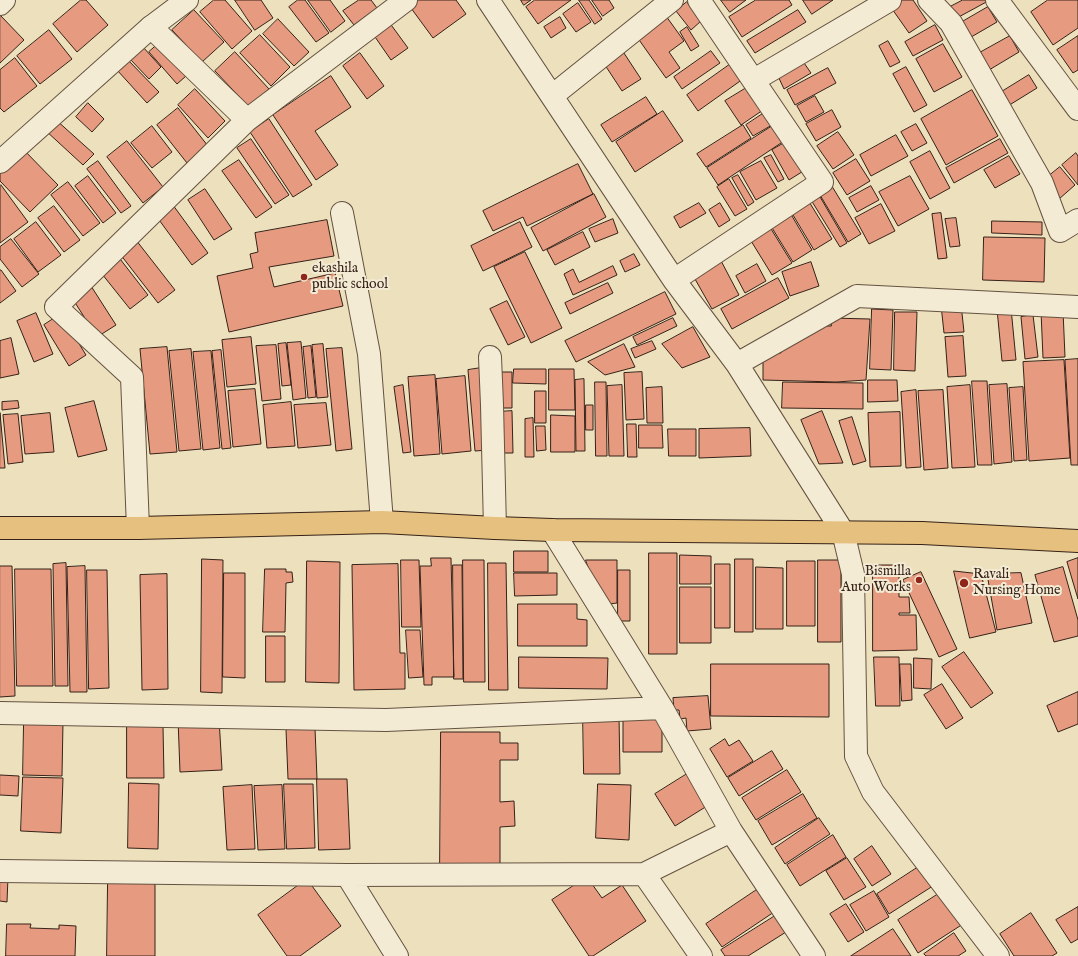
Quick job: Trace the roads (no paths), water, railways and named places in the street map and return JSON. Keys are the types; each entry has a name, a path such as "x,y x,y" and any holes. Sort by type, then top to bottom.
{"main road":[{"path":"0,528 138,528 382,522 552,530 922,533 1078,541"}],"street":[{"path":"0,4 4,0"},
{"path":"0,162 151,26 187,0"},
{"path":"138,528 132,377 56,307 247,120 406,0"},
{"path":"488,0 674,280 738,364 843,532 853,574 856,756 873,792 998,956"},
{"path":"552,96 672,0"},
{"path":"674,280 822,182 700,0"},
{"path":"754,80 890,0"},
{"path":"930,0 951,24 1042,183 1060,231 1078,220"},
{"path":"997,0 1078,109"},
{"path":"151,26 247,120"},
{"path":"342,213 369,354 382,522"},
{"path":"738,364 857,296 1078,307"},
{"path":"490,357 495,528"},
{"path":"552,530 662,708 731,831 814,956"},
{"path":"0,713 386,720 662,708"},
{"path":"0,871 347,875 644,874 731,831"},
{"path":"644,874 701,956"},
{"path":"347,875 397,956"}],"place":[{"name":"ekashila public school","path":"304,277"},
{"name":"Bismilla Auto Works","path":"919,580"},
{"name":"Ravali Nursing Home","path":"964,583"}]}
